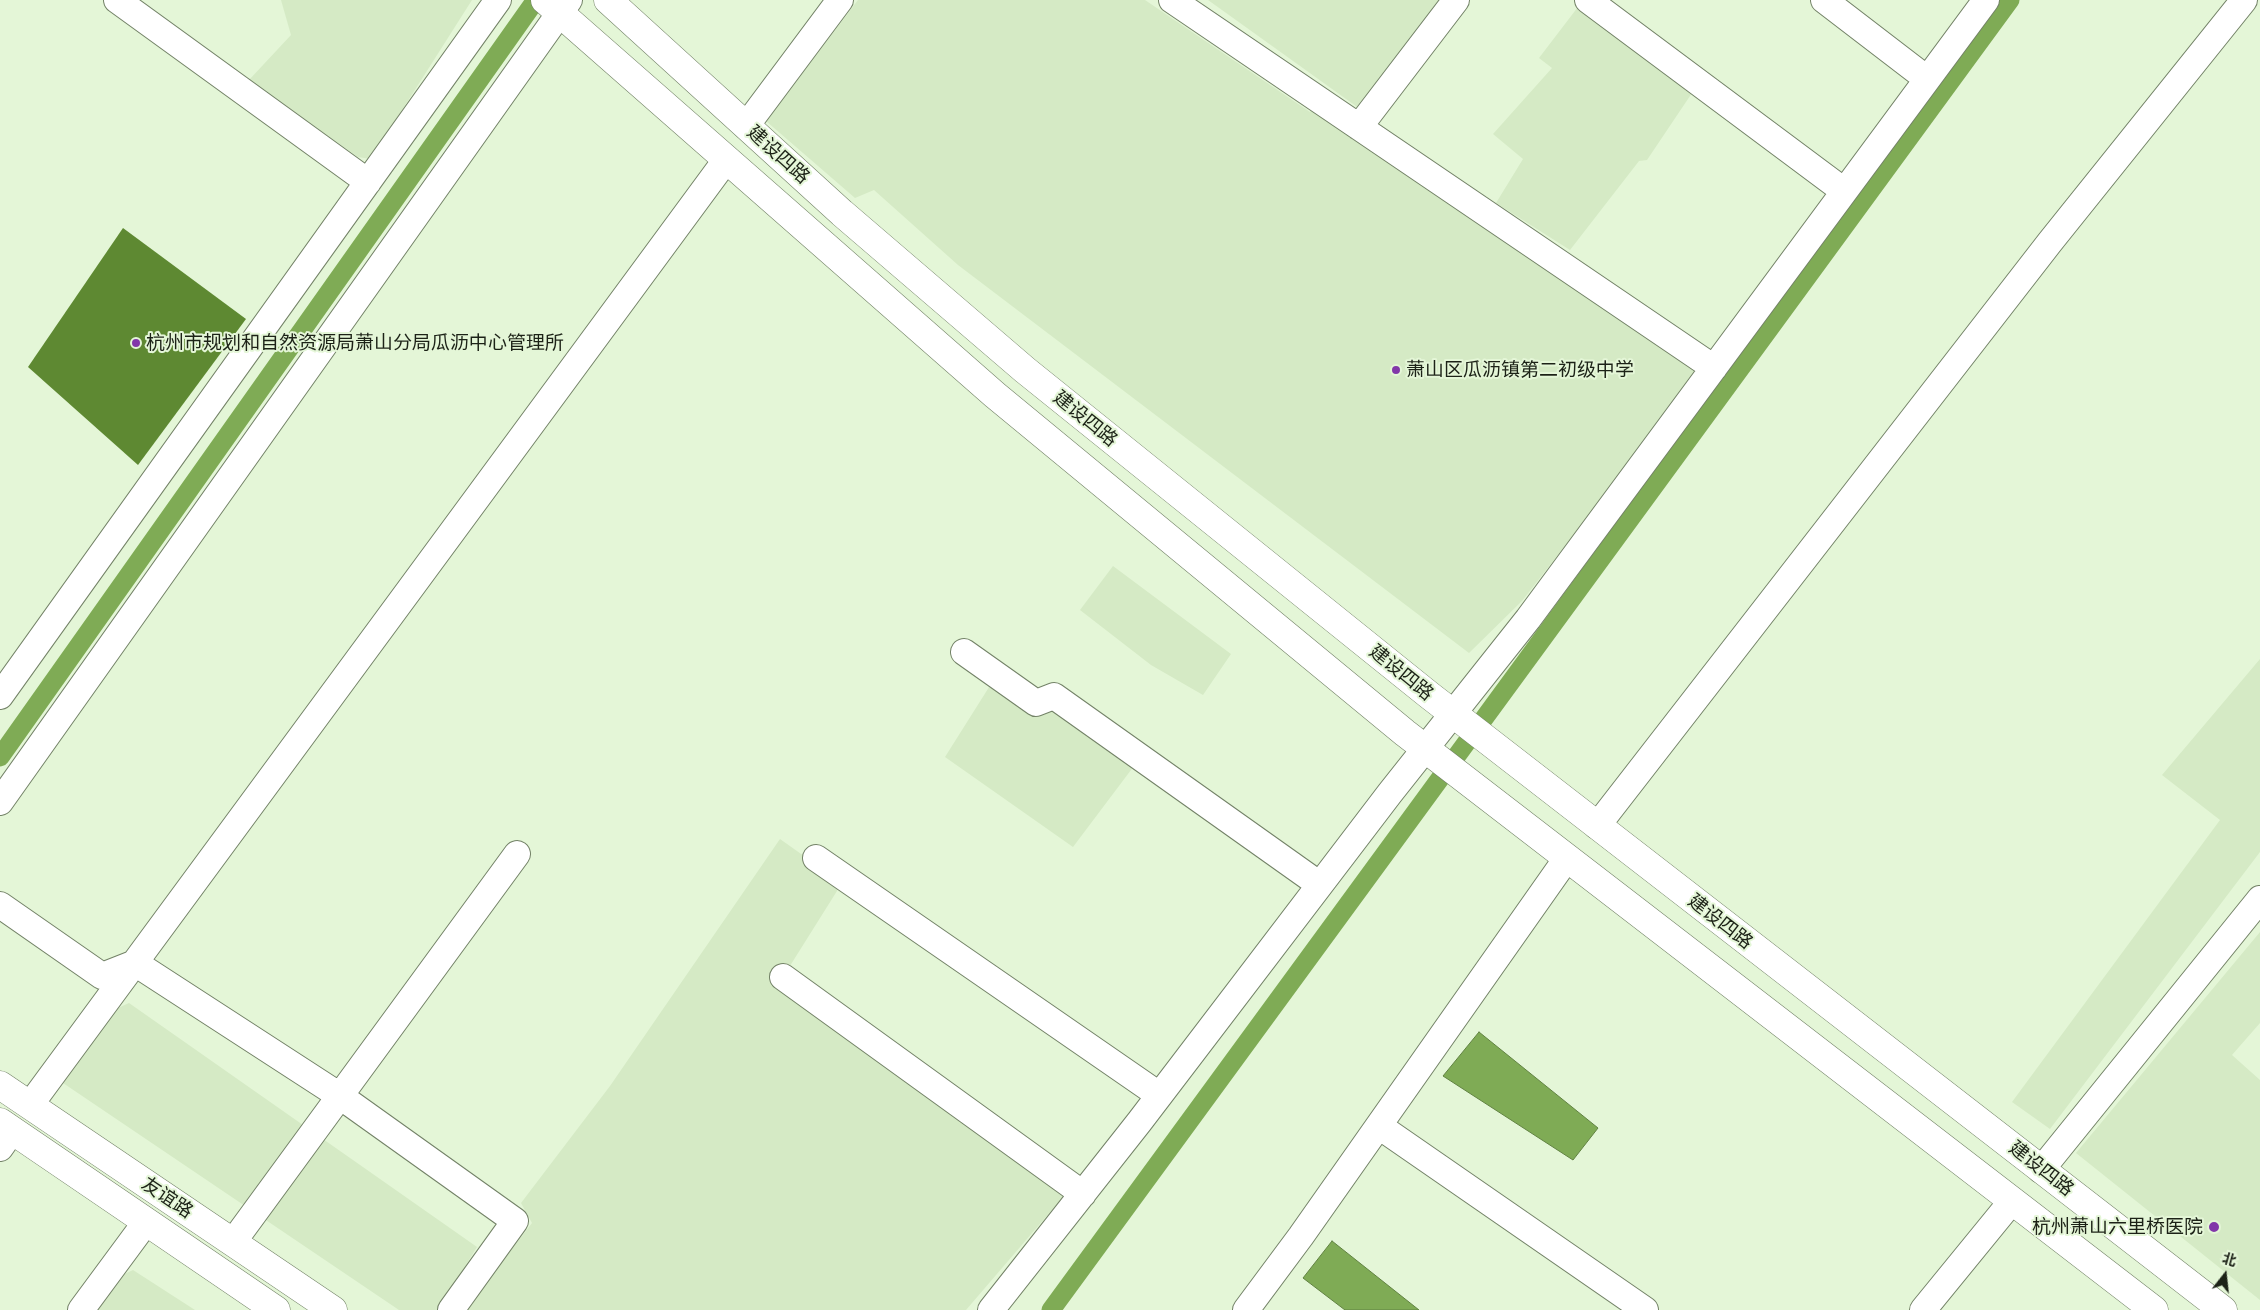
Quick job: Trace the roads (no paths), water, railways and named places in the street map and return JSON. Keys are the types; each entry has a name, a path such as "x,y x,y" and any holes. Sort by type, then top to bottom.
{"main road":[{"name":"建设四路","path":"608,0 842,213 1025,370 1465,724 2223,1310"},
{"name":"建设四路","path":"558,4 726,160 996,396 1439,759 2154,1310"},
{"name":"友谊路","path":"0,1085 333,1310"},
{"name":"友谊路","path":"4,1134 146,1222 276,1310"}],"street":[{"path":"117,0 368,182"},
{"path":"0,696 498,0"},
{"path":"746,126 840,0"},
{"path":"1172,0 1714,368"},
{"path":"1359,127 1456,0"},
{"path":"1588,0 1844,192"},
{"path":"1824,0 1927,79"},
{"path":"991,1310 1160,1096 1320,885 1528,619 1986,0"},
{"path":"1597,826 2050,242 2244,0"},
{"path":"0,802 526,60 558,4"},
{"path":"30,1105 726,160"},
{"path":"964,652 1036,703 1054,696 1320,885"},
{"path":"232,1242 517,854"},
{"path":"816,858 1160,1096"},
{"path":"1246,1310 1301,1236 1567,858"},
{"path":"2041,1170 2260,899"},
{"path":"0,905 102,976 135,963"},
{"path":"135,963 340,1096 515,1221 451,1310"},
{"path":"783,977 1083,1194"},
{"path":"1378,1126 1645,1310"},
{"path":"1923,1310 2012,1201"},
{"path":"81,1310 146,1222"}],"waterway":[{"path":"1051,1310 2010,0"},
{"path":"0,757 533,4"}],"place":[{"name":"杭州市规划和自然资源局萧山分局瓜沥中心管理所","path":"136,343"},
{"name":"萧山区瓜沥镇第二初级中学","path":"1396,370"},
{"name":"杭州萧山六里桥医院","path":"2214,1227"}]}
